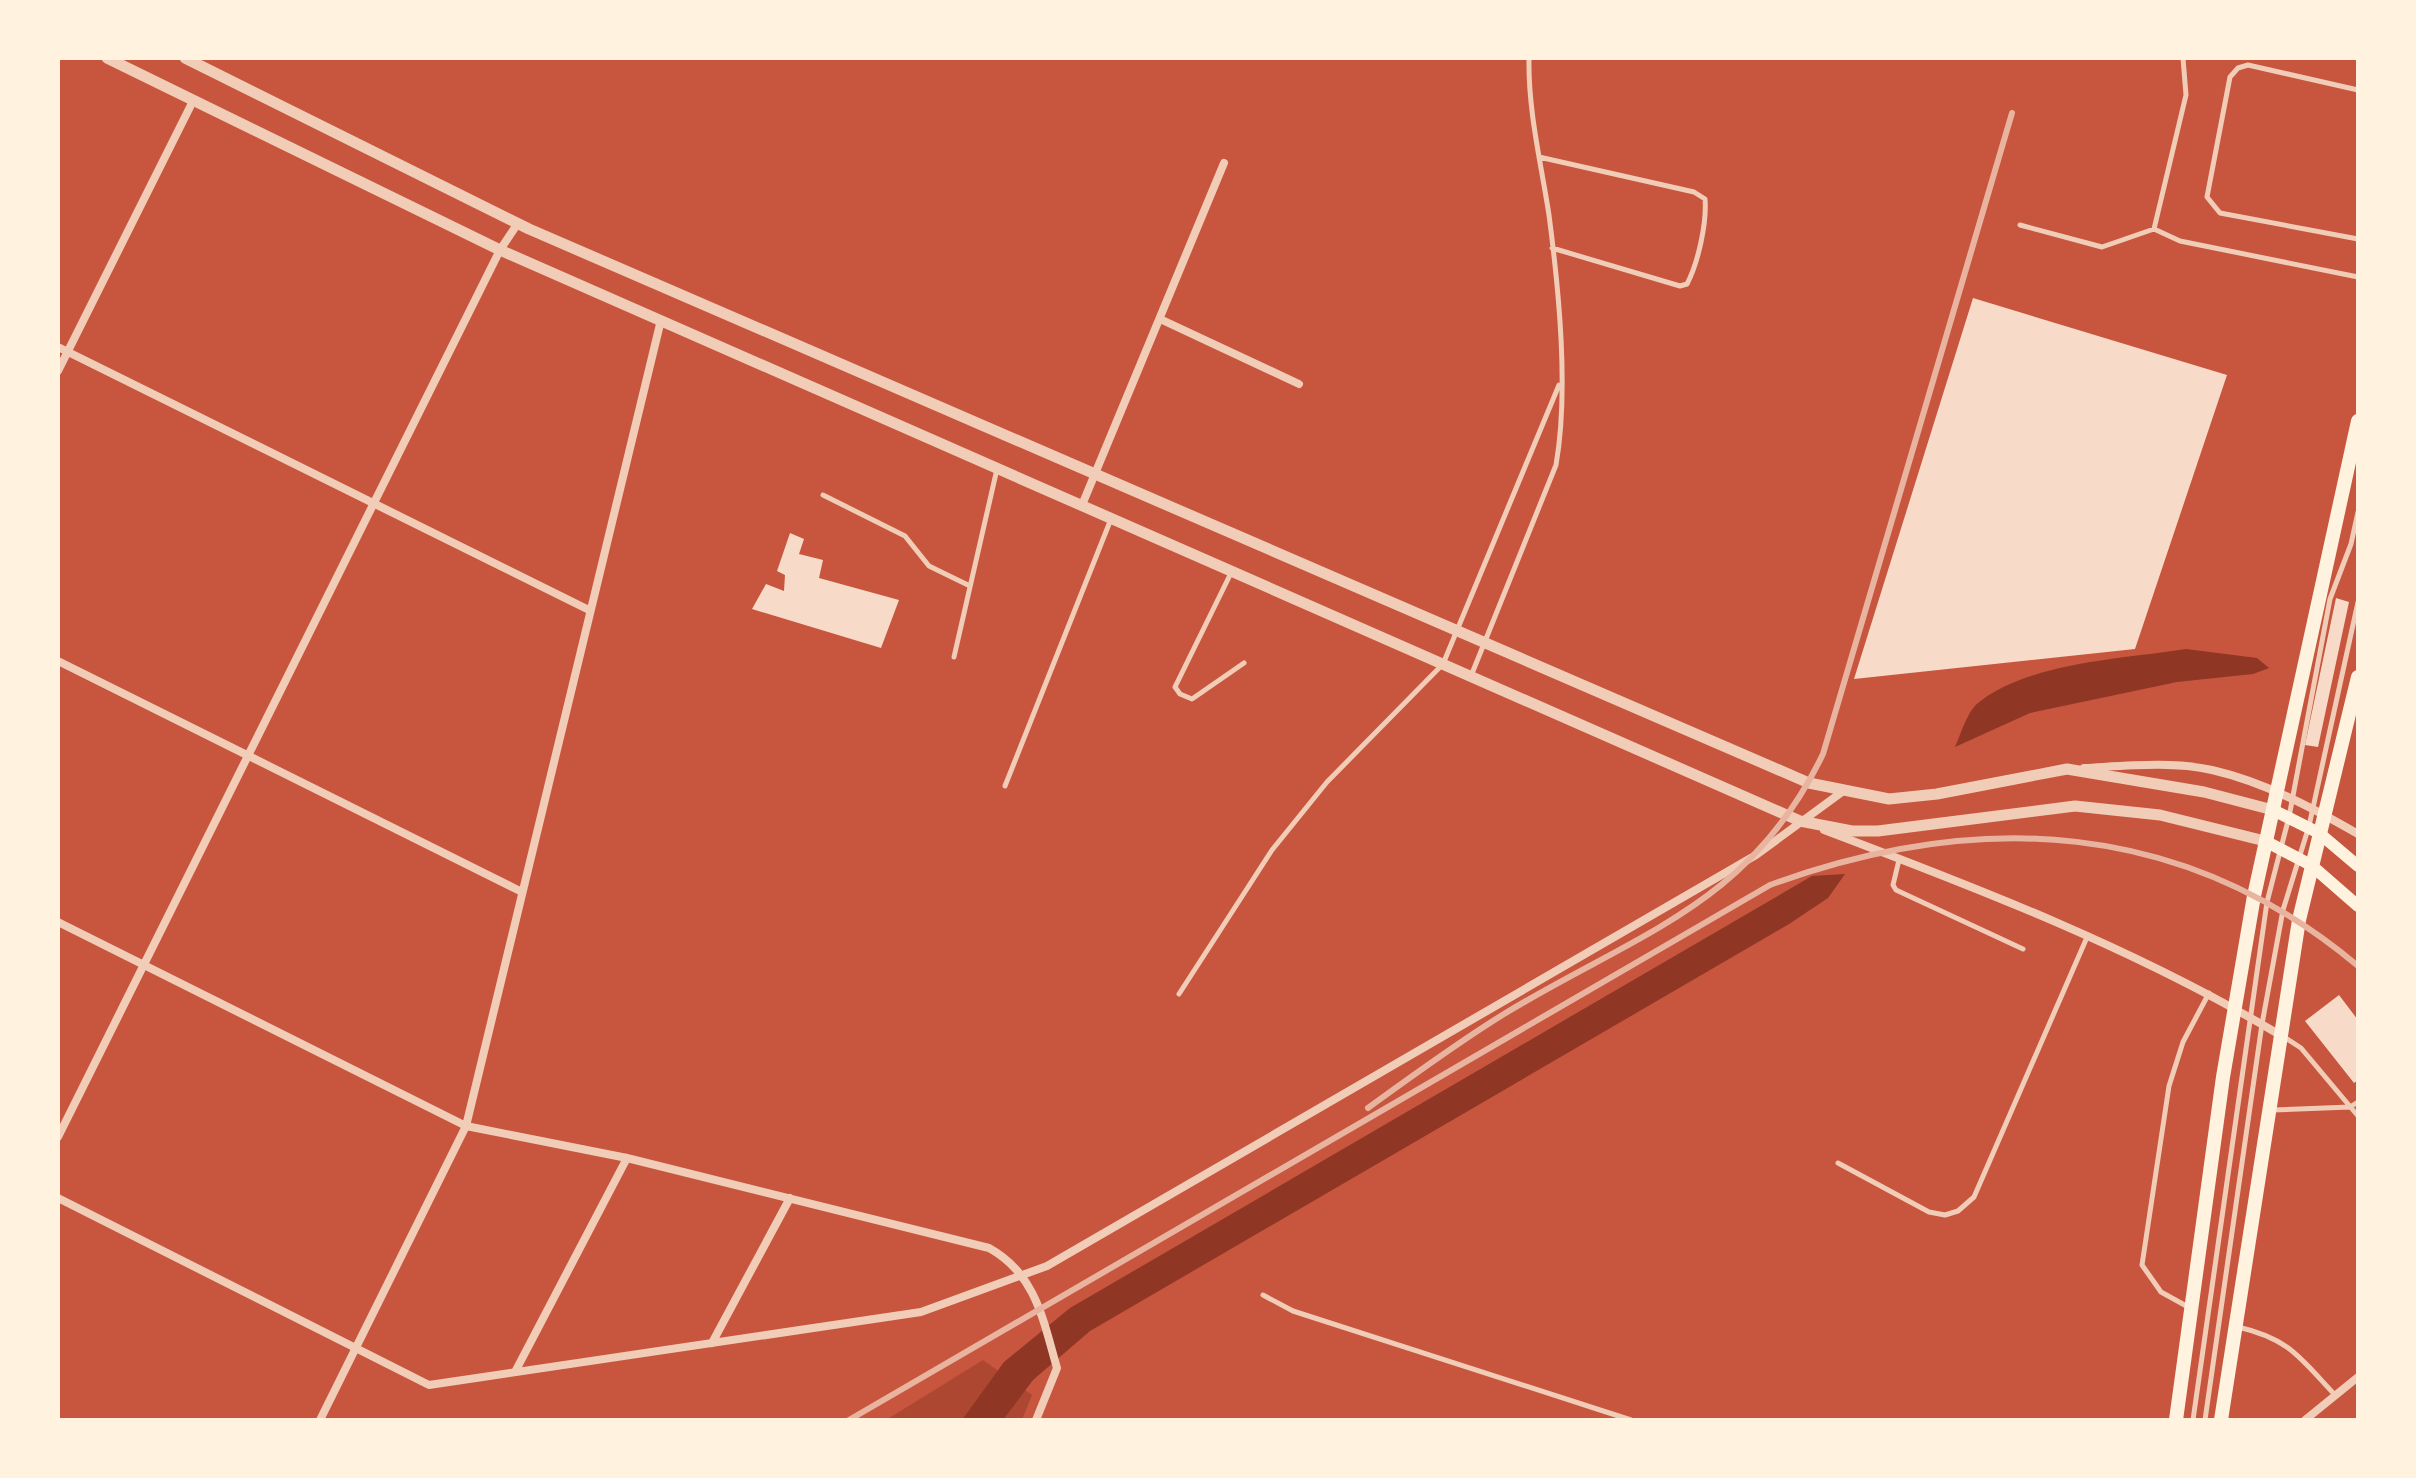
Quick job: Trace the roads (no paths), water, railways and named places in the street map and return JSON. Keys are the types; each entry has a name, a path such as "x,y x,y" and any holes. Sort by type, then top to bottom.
{"main road":[{"path":"2176,1420 2235,1007 2265,841 2273,810 2285,796 2358,421"},
{"path":"2221,1420 2305,862 2358,677"},
{"path":"2273,810 2314,830 2358,866"},
{"path":"2265,841 2305,862 2358,906"}],"street":[{"path":"107,58 500,250 1800,821 2088,934 2209,993 2280,1035"},
{"path":"185,58 518,223 1801,780 1842,792 1889,799 1937,794 2067,769 2131,765 2211,770 2285,796 2358,834"},
{"path":"58,371 193,101"},
{"path":"1082,505 1224,163"},
{"path":"58,1137 500,250 518,223"},
{"path":"1160,319 1299,384"},
{"path":"320,1420 466,1126 520,891 661,320"},
{"path":"58,347 589,610"},
{"path":"58,661 520,891"},
{"path":"2067,769 2204,792 2273,810"},
{"path":"58,1198 429,1385 921,1312 1025,1276 1756,855 1842,792"},
{"path":"1800,821 1852,831 1878,831 2075,806 2160,815 2265,841"},
{"path":"58,922 466,1126 627,1158 989,1248 1008,1259 1025,1276 1041,1313 1057,1368 1036,1420"},
{"path":"515,1372 627,1158"},
{"path":"712,1343 790,1198"},
{"path":"2305,1420 2358,1377"}],"lane":[{"path":"1471,676 1556,465 1561,436 1561,332 1528,89 1529,58"},
{"path":"2154,229 2186,95 2183,58"},
{"path":"2358,90 2248,65 2238,68 2230,77 2207,197 2220,213 2358,239"},
{"path":"1539,157 1694,192 1705,199 1706,212 1687,284 1680,286 1552,248"},
{"path":"2020,225 2102,247 2154,229 2180,241 2358,277"},
{"path":"1179,994 1272,850 1327,782 1443,664 1559,385"},
{"path":"954,657 997,468"},
{"path":"823,495 905,536 929,566 970,586"},
{"path":"2193,1420 2267,902 2289,817 2285,796 2330,599 2351,544 2358,512"},
{"path":"1005,786 1111,518"},
{"path":"1232,571 1175,687 1180,694 1192,699 1244,663"},
{"path":"2319,811 2358,602"},
{"path":"1899,860 1893,885 1896,890 2023,949"},
{"path":"2205,1420 2262,1024 2283,910 2305,862"},
{"path":"1838,1163 1929,1212 1945,1215 1967,1206 1997,1151 2088,934"},
{"path":"2191,1309 2161,1292 2142,1265 2169,1086 2183,1042 2209,993"},
{"path":"2280,1035 2301,1048 2358,1116"},
{"path":"2268,1110 2350,1107 2358,1102"},
{"path":"1263,1295 1293,1311 1631,1420"},
{"path":"2234,1326 2269,1334 2287,1344 2336,1395"}],"railway":[{"path":"1368,1108 1504,1014 1686,911 1725,882 1761,847 1794,805 1823,754 2012,113"},
{"path":"849,1420 1770,885 1848,861 1925,845 2002,838 2077,842 2150,856 2222,881 2291,917 2358,966"}]}
